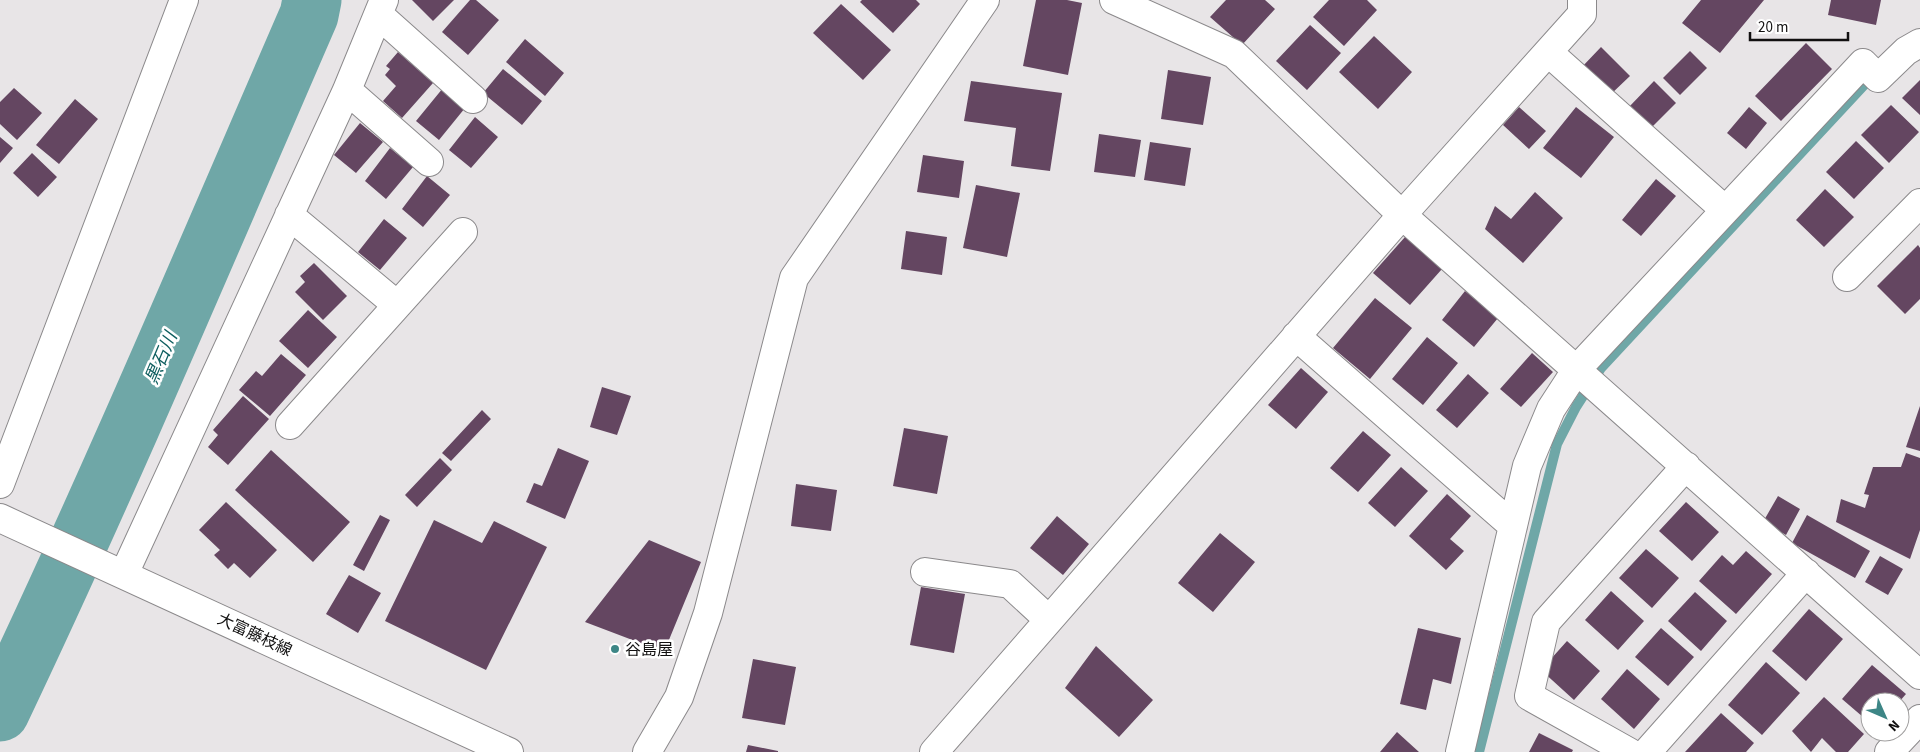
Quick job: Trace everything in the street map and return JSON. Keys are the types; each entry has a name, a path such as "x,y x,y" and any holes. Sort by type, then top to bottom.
{"street":[{"path":"0,484 184,0"},
{"path":"647,752 679,697 708,613 794,278 986,0"},
{"path":"934,752 1402,215 1582,14 1582,0"},
{"path":"1118,1 1234,54 1402,215 1920,675"},
{"path":"118,571 348,90 381,7 473,99"},
{"path":"1460,752 1527,466 1551,409 1587,379 1725,210 1863,64 1878,78 1906,51 1920,43"},
{"path":"1548,52 1725,210"},
{"path":"348,90 429,162"},
{"path":"1847,277 1917,212"},
{"path":"289,215 397,305"},
{"path":"290,425 463,232"},
{"path":"1296,336 1513,526"},
{"path":"1629,752 1529,696 1546,622 1686,466"},
{"name":"大富藤枝線","path":"0,518 509,752"},
{"path":"925,572 1010,584 1049,620"},
{"path":"1647,752 1806,573"},
{"path":"1889,752 1917,727"}],"building":[{"path":"412,0 454,0 433,21"},
{"path":"470,0 476,0 499,20 468,55 442,32"},
{"path":"862,0 916,0 920,4 893,33 860,2"},
{"path":"1036,0 1067,0 1082,3 1068,75 1023,66"},
{"path":"1226,0 1265,0 1275,9 1242,45 1210,17"},
{"path":"1329,0 1367,0 1377,10 1344,46 1313,17"},
{"path":"1701,0 1764,0 1720,53 1682,23"},
{"path":"1831,0 1881,0 1876,25 1828,15"},
{"path":"841,4 891,50 863,80 813,33"},
{"path":"1310,25 1341,53 1307,90 1276,61"},
{"path":"1374,36 1412,72 1378,109 1339,72"},
{"path":"525,39 564,73 545,96 506,62"},
{"path":"1806,43 1832,69 1781,121 1755,96"},
{"path":"1601,47 1630,76 1609,96 1581,68"},
{"path":"1690,51 1707,68 1680,95 1663,78"},
{"path":"398,52 433,83 402,118 383,101 396,86 385,75 390,69 386,66"},
{"path":"503,69 542,101 522,125 483,93"},
{"path":"1168,70 1211,77 1203,125 1161,119"},
{"path":"1920,80 1920,115 1902,98"},
{"path":"971,81 1062,93 1050,171 1011,166 1016,128 964,121"},
{"path":"1654,81 1676,103 1650,129 1628,108"},
{"path":"14,88 42,113 17,140 0,124 0,102"},
{"path":"443,88 465,108 439,140 416,121"},
{"path":"75,99 98,119 59,164 36,145"},
{"path":"1891,105 1919,132 1889,163 1861,135"},
{"path":"1519,107 1546,131 1529,149 1503,125"},
{"path":"1576,107 1614,137 1581,178 1543,148"},
{"path":"1749,107 1767,123 1746,149 1727,133"},
{"path":"475,117 498,137 471,168 449,150"},
{"path":"360,123 383,142 356,173 334,155"},
{"path":"1099,134 1141,140 1135,177 1094,172"},
{"path":"0,137 13,148 0,163"},
{"path":"1856,141 1884,168 1854,199 1826,172"},
{"path":"1150,142 1191,148 1185,186 1144,180"},
{"path":"390,148 413,167 386,199 365,181"},
{"path":"32,153 57,177 38,197 13,173"},
{"path":"923,155 964,161 959,198 917,192"},
{"path":"427,176 450,195 423,227 402,209"},
{"path":"1656,179 1676,196 1641,236 1622,220"},
{"path":"976,185 1020,193 1007,257 963,248"},
{"path":"1825,189 1854,217 1824,247 1796,220"},
{"path":"1535,192 1563,218 1523,263 1485,229 1495,206 1511,219"},
{"path":"384,219 407,238 380,270 358,252"},
{"path":"906,231 947,237 942,275 901,269"},
{"path":"1405,237 1442,269 1410,305 1373,273"},
{"path":"1918,245 1920,248 1920,299 1905,314 1877,286"},
{"path":"314,263 347,296 323,320 295,292 305,282 300,276"},
{"path":"1465,291 1498,318 1474,347 1442,320"},
{"path":"1375,298 1412,328 1370,379 1333,348"},
{"path":"308,310 337,337 308,368 279,341"},
{"path":"1427,337 1458,363 1423,405 1392,379"},
{"path":"1532,353 1553,372 1521,407 1500,389"},
{"path":"281,354 306,375 270,416 239,390 256,371 262,376"},
{"path":"1301,368 1328,392 1296,429 1268,405"},
{"path":"1468,374 1489,393 1457,428 1436,410"},
{"path":"602,387 631,396 617,435 590,427"},
{"path":"243,396 269,419 228,465 208,447 218,435 213,430"},
{"path":"1920,406 1920,451 1906,447"},
{"path":"482,410 491,419 451,461 442,453"},
{"path":"904,428 948,436 937,494 893,486"},
{"path":"1363,431 1391,455 1358,492 1330,468"},
{"path":"558,448 589,461 565,519 526,502 534,483 542,486"},
{"path":"271,450 350,522 313,562 235,490"},
{"path":"1906,453 1920,458 1920,530 1910,559 1836,522 1841,499 1865,508 1869,495 1864,494 1873,467 1901,467"},
{"path":"440,458 452,470 417,507 405,495"},
{"path":"1401,467 1428,491 1395,527 1368,503"},
{"path":"796,484 837,490 831,531 791,526"},
{"path":"1447,494 1471,516 1450,539 1464,551 1446,570 1409,536"},
{"path":"1778,496 1800,509 1786,535 1763,522"},
{"path":"226,502 277,550 250,578 234,563 228,569 214,555 220,550 199,530"},
{"path":"1686,502 1719,532 1692,561 1659,531"},
{"path":"380,515 390,520 364,571 353,565"},
{"path":"1807,515 1870,551 1855,578 1792,543"},
{"path":"1057,516 1089,544 1063,575 1030,548"},
{"path":"434,520 482,543 494,521 547,547 486,670 385,621"},
{"path":"1220,533 1255,562 1213,612 1178,583"},
{"path":"649,540 701,562 664,652 585,622"},
{"path":"1646,549 1679,578 1652,608 1619,578"},
{"path":"1746,551 1772,574 1736,614 1699,581 1722,555 1733,565"},
{"path":"1880,556 1903,569 1888,595 1865,582"},
{"path":"349,575 381,593 358,633 326,614"},
{"path":"921,587 965,594 954,653 910,645"},
{"path":"1611,591 1644,621 1618,650 1585,620"},
{"path":"1695,592 1727,621 1701,651 1668,621"},
{"path":"1809,609 1843,639 1806,681 1772,651"},
{"path":"1418,628 1461,638 1451,684 1433,679 1426,710 1400,704"},
{"path":"1661,628 1694,657 1668,686 1635,657"},
{"path":"1567,641 1600,671 1574,700 1541,670"},
{"path":"1096,646 1153,700 1119,737 1065,688"},
{"path":"753,659 796,667 785,725 742,718"},
{"path":"1766,662 1800,693 1762,735 1728,705"},
{"path":"1872,665 1904,692 1860,692 1860,714 1842,699"},
{"path":"1627,669 1660,699 1634,729 1601,699"},
{"path":"1824,697 1860,730 1860,738 1848,752 1836,752 1822,738 1811,752 1792,731"},
{"path":"1721,713 1754,743 1746,752 1685,752"},
{"path":"1397,732 1419,752 1380,752"},
{"path":"1539,733 1573,750 1572,752 1529,752"},
{"path":"748,745 778,751 778,752 746,752"}],"waterway":[{"name":"黒石川","path":"0,712 158,365 309,15 312,0"},
{"path":"1479,752 1557,444 1576,407 1601,368 1865,84"}],"place":[{"name":"谷島屋","path":"615,649"}]}
